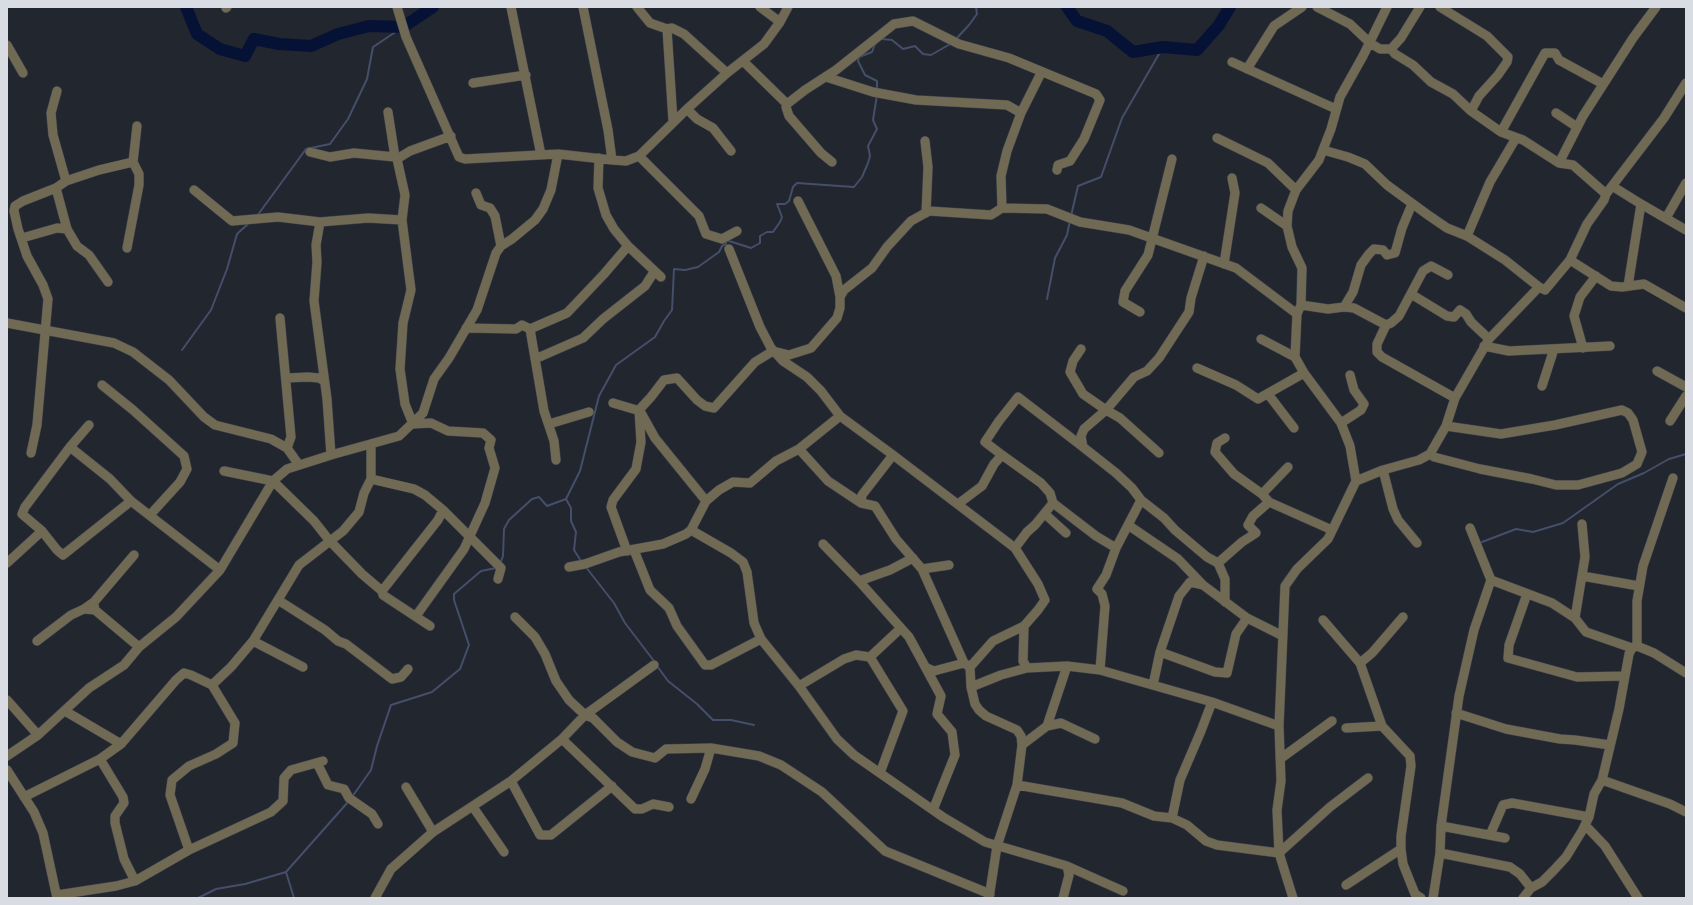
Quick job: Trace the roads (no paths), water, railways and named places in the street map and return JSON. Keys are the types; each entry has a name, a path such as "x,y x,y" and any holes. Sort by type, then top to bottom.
{"street":[{"path":"397,7 406,37 459,157 465,159 558,154 626,161 639,156 673,122 727,73 764,44 780,22 788,7"},
{"path":"511,7 541,155"},
{"path":"637,7 650,23 667,29 672,28 684,34 727,73"},
{"path":"760,7 780,22"},
{"path":"1247,69 1274,26 1302,7"},
{"path":"1317,7 1350,24 1370,43 1380,49 1391,49 1401,38 1420,7"},
{"path":"1294,898 1279,853 1277,810 1282,781 1279,726 1284,636 1283,598 1285,586 1297,569 1328,539 1356,481 1350,446 1341,423 1304,373 1295,357 1297,314 1301,305 1302,268 1292,247 1287,226 1288,211 1296,190 1318,160 1331,129 1340,97 1370,43 1387,7"},
{"path":"1440,7 1487,36 1508,57 1507,62 1498,75 1479,96 1471,111"},
{"path":"1559,163 1577,127 1603,84 1656,7"},
{"path":"586,8 612,160"},
{"path":"787,104 826,77 894,24 913,21 959,44 1009,58 1035,68 1041,73 1096,94 1100,100 1084,139 1070,161 1058,165 1057,170"},
{"path":"667,29 673,122"},
{"path":"7,44 23,73"},
{"path":"1391,49 1395,54 1413,65 1431,82 1453,94 1471,111 1501,132 1516,138 1559,163 1573,165 1606,194"},
{"path":"1501,132 1545,53 1555,53 1559,60 1603,84"},
{"path":"743,61 787,104 786,107 788,116 821,153 832,162"},
{"path":"1232,62 1336,109"},
{"path":"1002,208 1000,176 1007,151 1021,113 1041,73"},
{"path":"473,83 526,75"},
{"path":"826,77 877,92 916,100 1007,105 1021,113"},
{"path":"1322,150 1348,156 1364,164 1387,185 1412,204 1447,228 1467,236 1505,260 1545,290 1570,260 1587,224 1604,200 1606,194 1664,118 1686,83"},
{"path":"57,91 51,113 53,135 66,181"},
{"path":"687,109 697,119 713,128 731,151"},
{"path":"388,112 396,158 406,195 402,220 411,290 403,323 400,369 405,404 413,424"},
{"path":"1556,113 1577,127"},
{"path":"127,248 139,185 139,174 133,162 138,126"},
{"path":"310,152 330,157 354,153 396,158 410,151 451,136"},
{"path":"1216,138 1268,163 1296,190"},
{"path":"1467,236 1490,182 1516,138"},
{"path":"925,141 928,167 926,213"},
{"path":"7,756 38,735 66,711 89,688 124,665 139,647 176,617 220,570 273,482 287,469 399,436 413,424 423,412 434,380 449,358 477,310 496,252 501,246 535,220 543,209 551,190 558,154"},
{"path":"639,156 699,216 706,234 722,238 737,231"},
{"path":"535,359 583,338 603,319 658,275 628,246 614,229 606,215 598,188 599,158"},
{"path":"1140,312 1123,302 1124,291 1148,255 1153,239 1161,196 1172,158"},
{"path":"31,454 37,425 48,299 44,285 27,256 14,218 15,206 56,188 66,181 94,171 133,162"},
{"path":"1224,264 1235,193 1232,178"},
{"path":"1666,218 1686,183"},
{"path":"1612,186 1686,230"},
{"path":"56,188 67,229 77,246 90,255 108,282"},
{"path":"194,190 232,221 278,217 320,222 368,218 402,220"},
{"path":"476,193 481,205 490,208 495,216 501,246"},
{"path":"762,640 711,665 705,665 677,626 669,608 650,590 630,551 611,507 613,500 636,469 641,442 639,410 664,380 677,378 697,400 705,406 714,408 755,362 773,351 789,355 810,348 837,318 840,308 840,297 836,276 798,201"},
{"path":"1344,307 1353,292 1362,265 1369,254 1374,249 1383,250 1387,255 1395,253 1402,228 1412,204"},
{"path":"1628,286 1640,204"},
{"path":"840,297 844,290 872,268 887,247 911,221 929,211 991,215 1002,208 1047,209 1080,222 1129,230 1236,268 1258,283 1297,314"},
{"path":"1261,208 1287,226"},
{"path":"320,222 316,245 317,262 314,301 331,455"},
{"path":"22,238 57,228 67,229"},
{"path":"530,329 566,313 604,274 628,246"},
{"path":"729,249 760,327 773,351 783,361 807,377 821,391 840,416 893,454 1015,548 1038,584 1045,600 1024,626 993,641 967,665 934,671 925,667"},
{"path":"1083,447 1081,436 1084,429 1106,410 1134,377 1147,371 1160,358 1189,312 1191,298 1204,256"},
{"path":"1570,260 1611,286 1644,284 1686,308"},
{"path":"1301,305 1328,309 1344,307 1354,308 1386,325 1392,324 1399,316 1423,271 1431,266 1448,275"},
{"path":"1583,348 1574,316 1580,297 1596,276"},
{"path":"1356,481 1383,470 1419,460 1430,454 1446,426 1455,398 1487,342 1539,287"},
{"path":"1411,294 1447,316 1454,317 1460,310 1466,314 1487,342 1509,351 1610,346"},
{"path":"280,318 291,437 287,448"},
{"path":"7,324 46,329 114,343 133,352 169,380 204,417 215,425 271,439 287,448 298,465"},
{"path":"466,328 516,329 522,325 530,329"},
{"path":"1386,325 1377,344 1377,352 1382,358 1455,398"},
{"path":"530,329 544,411 554,441 556,460"},
{"path":"1261,339 1295,357"},
{"path":"1081,349 1073,361 1070,372 1083,394 1120,418 1159,453"},
{"path":"1542,386 1554,349"},
{"path":"1197,368 1236,385 1254,398 1258,399 1304,373"},
{"path":"1657,372 1686,388"},
{"path":"1341,423 1360,410 1364,404 1354,390 1350,375"},
{"path":"286,378 308,377 319,378 324,381"},
{"path":"102,385 133,410 184,456 187,469 180,482 150,515"},
{"path":"1268,394 1294,428"},
{"path":"1670,421 1686,396"},
{"path":"1116,548 1096,536 1053,503 1050,493 1041,483 986,442 999,421 1018,397 1121,478 1132,488 1141,500 1149,504 1207,558 1218,563 1225,579 1225,602"},
{"path":"612,403 639,410 655,438 706,501"},
{"path":"1430,454 1438,458 1480,469 1563,485 1578,485 1622,473 1637,464 1642,452 1633,420 1628,413 1622,410 1533,430 1501,434 1446,426"},
{"path":"548,424 589,412"},
{"path":"569,567 675,540 691,530 706,501 733,482 750,483 776,461 799,449 840,416"},
{"path":"413,424 430,423 448,431 483,432 491,440 489,448 494,468 485,503 470,537 448,574 416,616"},
{"path":"89,425 70,447 25,507 22,514 42,531 57,550 63,555 132,501"},
{"path":"1225,438 1217,442 1215,452 1234,474 1262,494 1269,502 1332,530"},
{"path":"212,685 231,667 253,641 299,564 329,540 343,531 359,512 364,493 372,479 371,444"},
{"path":"70,447 110,479 132,501 220,570"},
{"path":"515,617 535,637 545,654 556,681 569,700 584,715 593,718 617,742 632,752 655,758 666,749 711,748 759,756 781,765 822,792 885,851 990,896 997,846 1017,786 1022,745 1021,736 1017,730 986,716 975,704 967,665 922,569 896,539 875,506 861,503 828,481 799,449"},
{"path":"861,503 862,495 893,454"},
{"path":"958,504 982,486 994,464 1002,455"},
{"path":"1262,494 1288,467"},
{"path":"1383,470 1393,509 1398,520 1416,543"},
{"path":"224,471 273,482 314,520 329,540 362,574 382,591 384,595 430,626"},
{"path":"1523,898 1531,888 1542,882 1566,857 1587,821 1594,794 1602,780 1629,654 1634,647 1637,601 1643,566 1673,478"},
{"path":"372,479 414,489 443,510 498,565 498,579"},
{"path":"1100,670 1105,606 1102,594 1097,589 1106,575 1116,548 1141,500"},
{"path":"1218,563 1242,542 1256,533 1248,525 1253,516 1269,502"},
{"path":"1015,548 1027,532 1046,514 1053,503"},
{"path":"382,591 438,520 443,510"},
{"path":"1046,514 1066,533"},
{"path":"1575,618 1585,558 1582,524"},
{"path":"1128,525 1178,560 1203,585 1246,618 1284,636"},
{"path":"1433,898 1440,853 1441,826 1456,713 1464,669 1474,630 1491,580 1470,528"},
{"path":"691,530 731,553 743,562 747,572 754,623 762,640 799,686 837,739 880,773 933,810 985,842 1067,866 1123,891"},
{"path":"7,562 42,531"},
{"path":"822,544 859,581 909,637 941,696 937,714 952,732 955,755 933,810"},
{"path":"37,641 71,615 94,606 134,555"},
{"path":"859,581 890,570 913,558"},
{"path":"922,569 948,565"},
{"path":"1582,576 1639,586"},
{"path":"1491,580 1552,603 1575,618 1586,632 1654,653 1686,673"},
{"path":"1153,685 1160,652 1179,596 1190,582 1203,585"},
{"path":"1527,594 1509,645 1508,658 1577,677 1625,676"},
{"path":"278,600 325,630 338,641 346,644 392,679 401,677 408,669"},
{"path":"94,606 139,647"},
{"path":"1360,664 1372,653 1403,617"},
{"path":"1160,652 1215,672 1227,673 1236,634 1246,618"},
{"path":"1323,620 1360,664 1382,726 1408,753 1412,760 1400,836 1404,864 1416,894 1421,898"},
{"path":"1024,626 1023,661 1027,668"},
{"path":"870,657 901,628"},
{"path":"253,641 303,667"},
{"path":"799,686 844,659 856,655 870,657"},
{"path":"870,657 902,710 880,773"},
{"path":"375,898 391,869 433,832 511,781 562,739 584,715 654,665"},
{"path":"972,687 1002,675 1027,668 1067,666 1100,670 1212,702 1279,726"},
{"path":"1047,726 1067,666"},
{"path":"24,797 100,758 121,744 176,680 184,674 212,685 235,723 233,743 216,754 189,766 172,780 170,795 189,850"},
{"path":"7,700 38,735"},
{"path":"1172,818 1180,780 1212,702"},
{"path":"66,711 121,744"},
{"path":"1456,713 1506,729 1560,739 1610,745"},
{"path":"1280,759 1332,721"},
{"path":"1022,745 1047,726 1061,723 1095,739"},
{"path":"1346,728 1382,726"},
{"path":"562,739 635,809 642,809 653,804 669,807"},
{"path":"692,799 706,769 711,748"},
{"path":"100,758 123,797 123,808 115,816 114,823 124,859 135,881"},
{"path":"7,770 43,832 57,896 116,886 135,881 189,850 271,812 283,801 284,778 296,767 320,762 328,786 344,789 351,799 372,814 378,824"},
{"path":"1017,786 1122,803 1154,816 1172,818 1187,824 1206,841 1217,845 1279,853 1330,807 1368,778"},
{"path":"1602,780 1670,804 1686,812"},
{"path":"511,781 540,835 551,835 612,786"},
{"path":"406,787 433,832"},
{"path":"1490,835 1503,805 1512,803 1587,821 1605,846 1638,898"},
{"path":"473,807 504,852"},
{"path":"1441,826 1505,838"},
{"path":"1346,885 1401,849"},
{"path":"1440,853 1510,867 1520,874 1531,888"},
{"path":"1063,898 1069,875 1067,866"}],"waterway":[{"path":"186,7 197,34 220,49 245,56 254,39 279,44 311,46 338,34 369,26 403,27 433,7"},
{"path":"955,40 977,14 976,7"},
{"path":"1067,7 1077,21 1107,31 1133,52 1163,47 1197,50 1219,25 1230,7"},
{"path":"257,216 306,149 330,144 348,119 367,79 373,47 400,29"},
{"path":"882,39 892,40 903,49 915,46 923,54 931,55 952,43"},
{"path":"875,44 872,52 859,57 858,61 865,75 877,81 877,91"},
{"path":"1071,216 1078,186 1101,177 1122,118 1163,47"},
{"path":"500,564 503,556 504,529 509,520 532,499 539,497 547,506 566,499 580,471 599,396 616,365 655,337 672,310 674,269 685,270 698,267 719,252 722,246 726,244 726,240 751,248 760,243 760,236 767,232 773,232 780,222 782,217 777,204 785,204 789,201 793,187 797,183 854,187 862,177 868,163 870,156 868,146 877,129 873,120 877,95"},
{"path":"1047,299 1055,258 1067,235 1070,220"},
{"path":"182,350 211,310 227,269 237,234 249,223"},
{"path":"1482,542 1516,529 1533,532 1563,523 1618,484 1644,473 1669,459 1686,454"},
{"path":"566,499 571,508 571,521 576,532 574,550 581,561"},
{"path":"585,566 614,603 625,623 654,661"},
{"path":"352,797 371,770 377,746 391,705 432,692 460,669 469,645 454,600 454,594 481,571 496,568"},
{"path":"657,666 668,681 697,704 713,720 731,720 754,725"},
{"path":"198,898 216,889 245,884 286,872 348,802"},
{"path":"286,872 294,898"}]}
